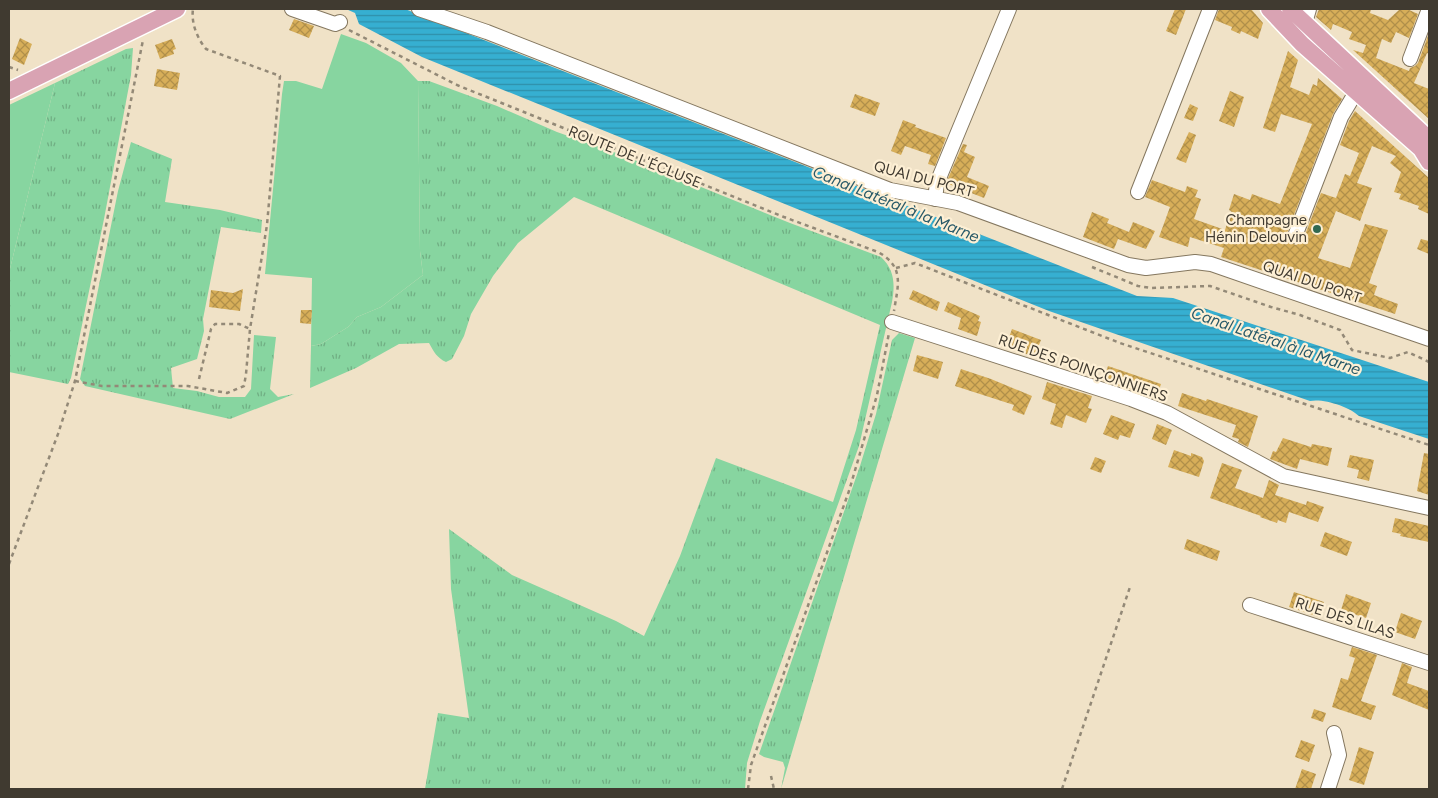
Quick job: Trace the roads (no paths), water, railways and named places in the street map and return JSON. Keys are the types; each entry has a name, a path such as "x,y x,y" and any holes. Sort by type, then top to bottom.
{"main road":[{"path":"9,91 177,9"},
{"path":"1269,9 1302,44 1421,149 1429,162"},
{"path":"1290,9 1307,16 1429,139"}],"street":[{"path":"292,9 327,22 335,24 340,22"},
{"name":"QUAI DU PORT","path":"419,9 505,39 890,190 958,203 1128,265 1146,268 1195,262 1211,264 1429,339"},
{"path":"935,199 937,183 1009,9"},
{"path":"1138,192 1210,9"},
{"path":"1410,59 1429,9"},
{"path":"1295,236 1341,117 1356,92"},
{"name":"RUE DES POINÇONNIERS","path":"892,322 1131,399 1167,414 1283,476 1429,508"},
{"name":"RUE DES LILAS","path":"1250,604 1429,663"},
{"path":"1328,789 1339,755 1334,733"}],"water":[{"name":"Canal Latéral à la Marne","path":"346,9 405,9 1137,296 1173,298 1429,382 1429,439 1359,416 1349,409 1336,404 1315,400 1310,401 1049,311 422,57 359,24 355,13"}],"place":[{"name":"Champagne Hénin Delouvin","path":"1317,229"}]}
